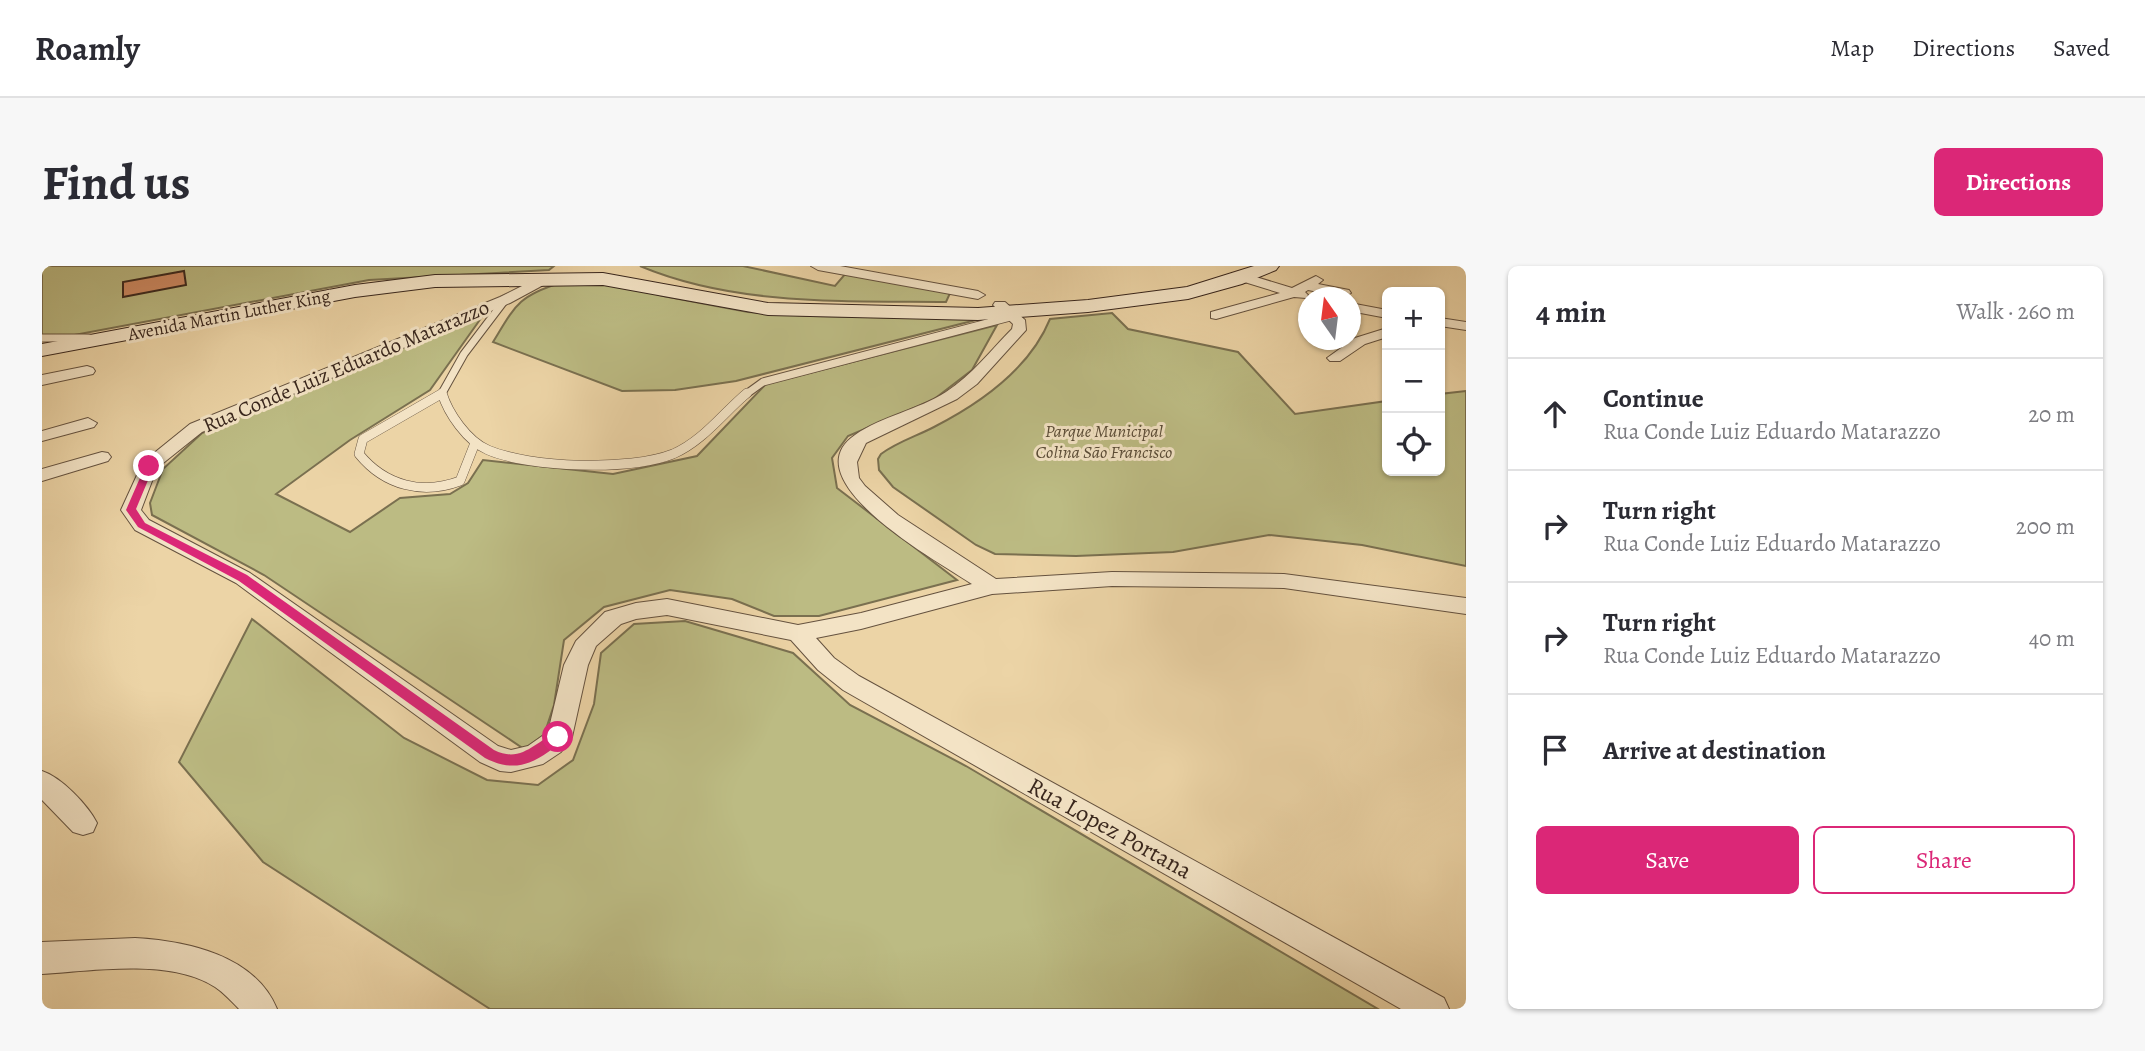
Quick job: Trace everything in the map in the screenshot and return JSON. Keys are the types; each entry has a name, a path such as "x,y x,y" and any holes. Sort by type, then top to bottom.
{"main road":[{"path":"603,279 620,274 621,267 701,291 778,302 1009,311 1183,290 1270,266"},
{"name":"Avenida Martin Luther King","path":"42,350 394,284 542,280 566,271 768,309 891,313 1009,311"}],"street":[{"path":"818,266 978,295"},
{"path":"1246,272 1299,287"},
{"name":"Rua Conde Luiz Eduardo Matarazzo","path":"542,280 505,300 197,428 149,466 131,510 142,525 243,578 500,760 512,761 534,756 558,737 576,665 587,641 613,618 636,611 667,607 798,634 861,621 992,587 1112,579 1284,581 1466,606"},
{"path":"1216,315 1270,303 1298,292"},
{"path":"1361,305 1382,312"},
{"path":"992,587 887,516 850,481 847,464 850,450 860,439 930,408 971,381 1019,330 1020,323 1009,311"},
{"path":"1445,323 1466,326"},
{"path":"1335,358 1360,341 1382,334"},
{"path":"42,380 87,372"},
{"path":"42,436 88,424"},
{"path":"42,475 102,457"},
{"name":"Rua Lopez Portana","path":"798,634 826,664 851,683 1433,1009"},
{"path":"45,792 83,823"},
{"path":"42,958 141,955 178,959 203,965 226,976 261,1009"}],"lane":[{"path":"475,443 460,481 440,489 409,489 367,465 359,454 363,439 440,394 464,354 505,300"},
{"path":"440,394 475,443 500,454 550,463 636,463 677,452 709,430 746,391 763,382 1009,311"},
{"path":"42,338 109,337"}],"green space":[{"path":"42,266 554,266 549,270 369,280 42,341"},
{"path":"640,266 743,266 835,286 846,273 951,291 946,302 791,299 714,288 676,279"},
{"path":"560,283 623,285 663,296 748,312 980,319 736,381 675,390 622,391 493,342 519,304 535,293"},
{"name":"Parque Municipal Colina São Francisco","path":"1112,313 1128,329 1238,352 1295,414 1382,402 1382,476 1445,476 1445,393 1466,391 1466,566 1362,545 1269,535 1173,552 1076,556 995,554 976,545 893,487 879,470 878,459 894,446 969,407 1002,382 1030,353 1050,319"},
{"path":"484,314 430,390 350,440 276,494 350,532 400,498 450,494 468,483 483,460 613,474 697,456 766,384 997,325 972,370 933,400 848,436 832,458 837,488 957,580 819,616 774,616 732,599 670,590 604,607 564,640 554,705 544,735 524,749 264,575 152,515 150,503 163,469 202,433"},
{"path":"252,619 404,738 487,780 538,785 573,760 594,704 601,653 634,624 685,621 793,653 850,705 966,766 1378,1009 490,1009 263,862 179,762"}],"building":[{"path":"184,271 186,285 123,297 123,282"}],"route":[{"path":"149,466 131,510 142,525 243,578 500,760 512,761 534,756 558,737"}]}
